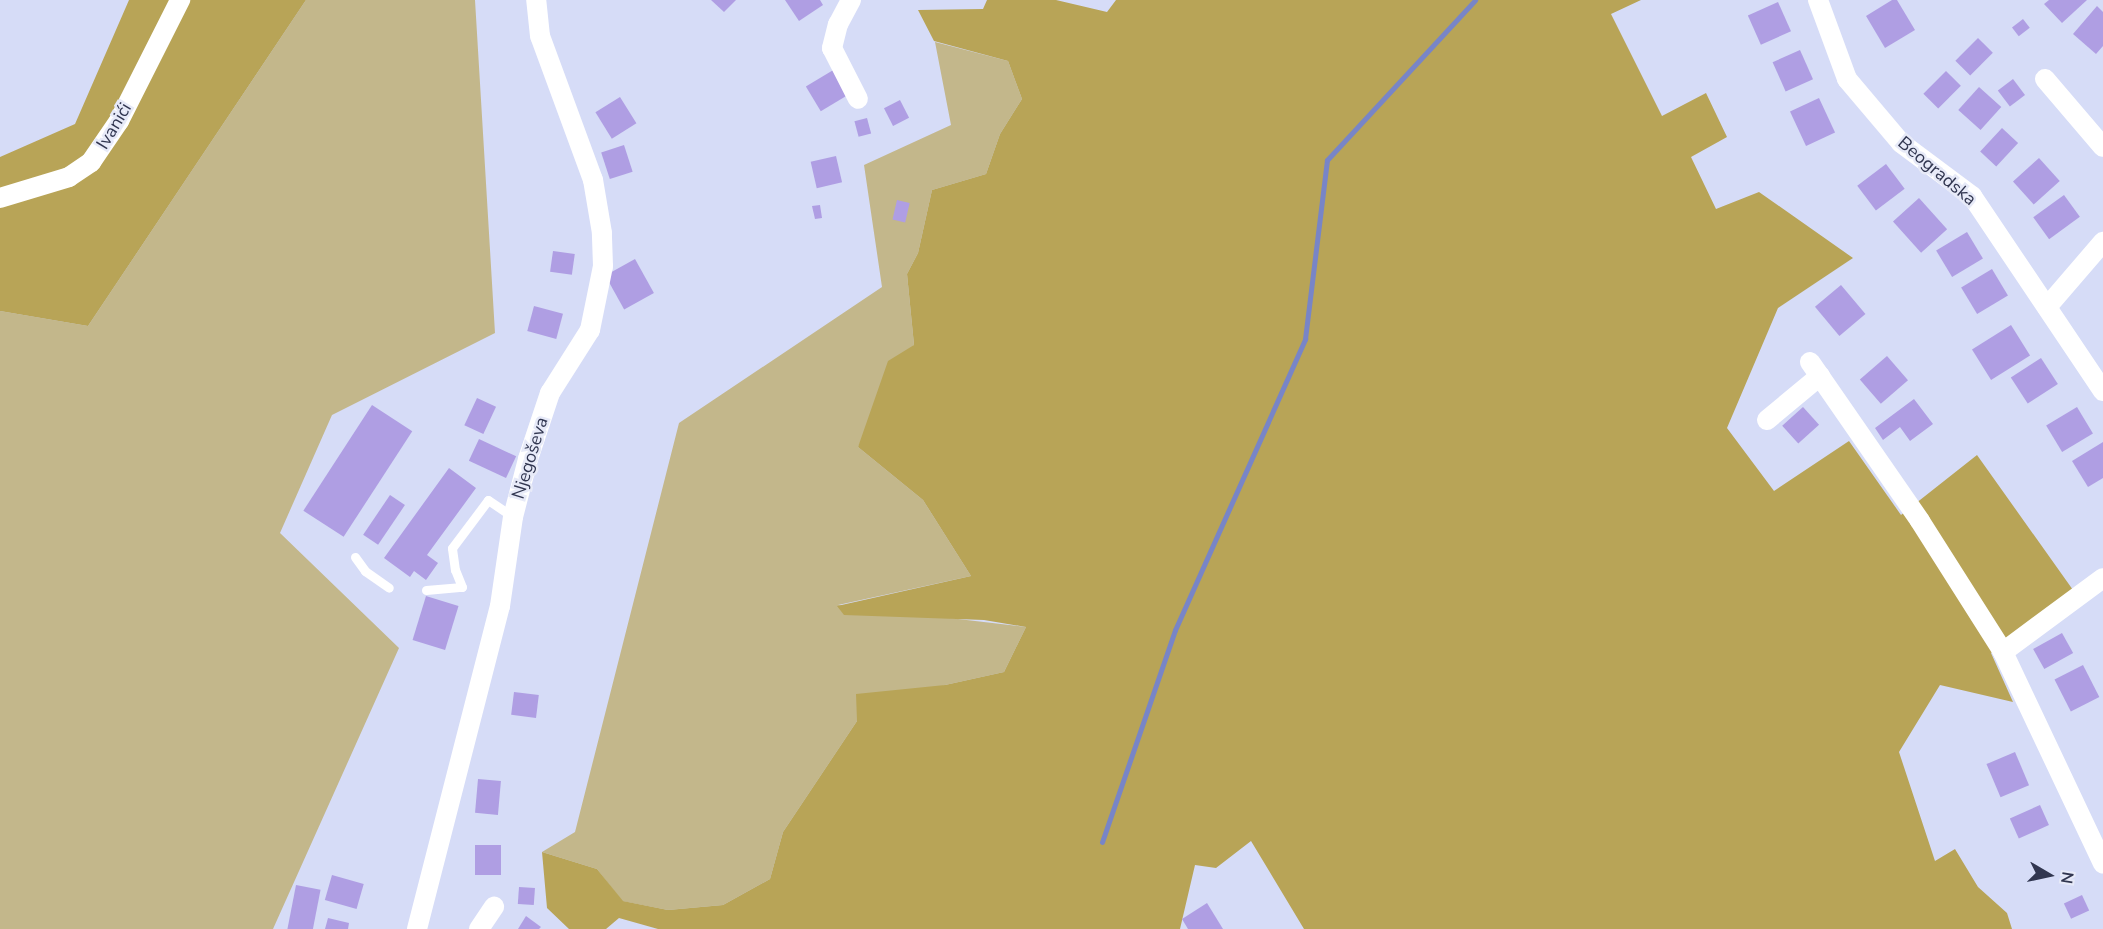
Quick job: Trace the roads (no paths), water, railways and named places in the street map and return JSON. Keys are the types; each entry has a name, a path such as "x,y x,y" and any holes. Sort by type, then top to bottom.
{"street":[{"name":"Ivanići","path":"0,198 69,177 91,162 119,121 180,0"},
{"name":"Njegoševa","path":"417,929 500,606 513,517 528,459 550,393 590,330 603,266 602,233 593,180 540,36 536,0"},
{"path":"851,0 838,24 832,48 858,99"},
{"name":"Beogradska","path":"1818,0 1847,79 1901,143 1972,196 2101,382"},
{"path":"2045,79 2103,147"},
{"path":"2047,307 2103,242"},
{"path":"1767,420 1815,369 1920,521 2003,652 2103,864"},
{"path":"2003,652 2103,578"},
{"path":"479,929 494,907"}],"lane":[{"path":"426,590 462,587 455,570 452,548 471,518 488,500 513,517"},
{"path":"355,557 365,571 389,588"}],"waterway":[{"path":"1102,842 1175,630 1305,339 1327,160 1475,0"}]}
